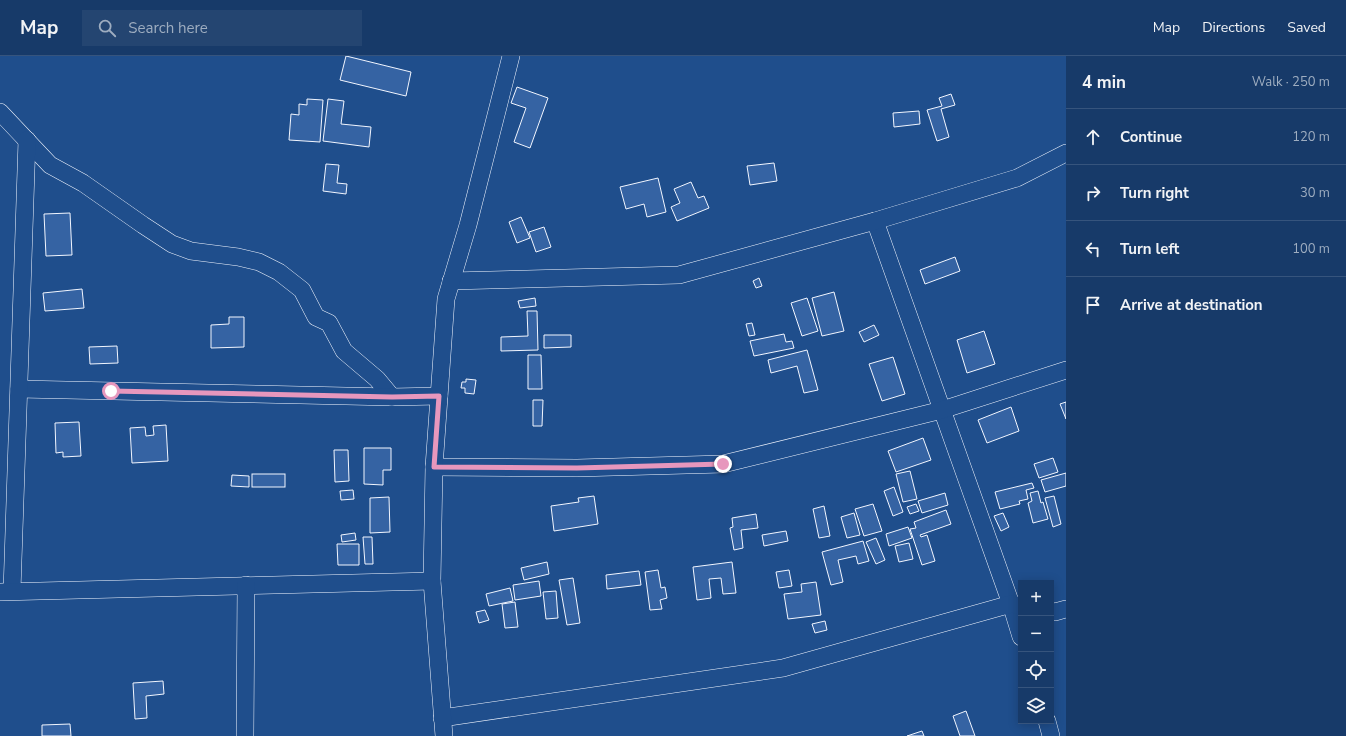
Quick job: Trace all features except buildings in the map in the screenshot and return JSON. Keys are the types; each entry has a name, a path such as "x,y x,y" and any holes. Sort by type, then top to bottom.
{"street":[{"path":"444,736 432,581 434,467 446,299 468,225 511,56"},
{"path":"0,112 50,165 83,183 142,225 172,244 191,251 238,257 259,262 279,272 302,290 316,317 329,323 344,351 377,379 392,397"},
{"path":"27,140 19,389 6,592 432,581"},
{"path":"451,281 679,275 875,221 1017,178 1066,153"},
{"path":"875,221 942,410 1016,605 1018,618"},
{"path":"434,467 577,468 723,464 942,410 1066,370"},
{"path":"19,389 392,397 439,396"},
{"path":"245,736 246,585"},
{"path":"442,718 783,668 1016,605"},
{"path":"1054,612 1066,609"},
{"path":"1048,724 1051,736"}],"route":[{"path":"111,391 392,397 439,396 434,467 577,468 723,464"}]}
